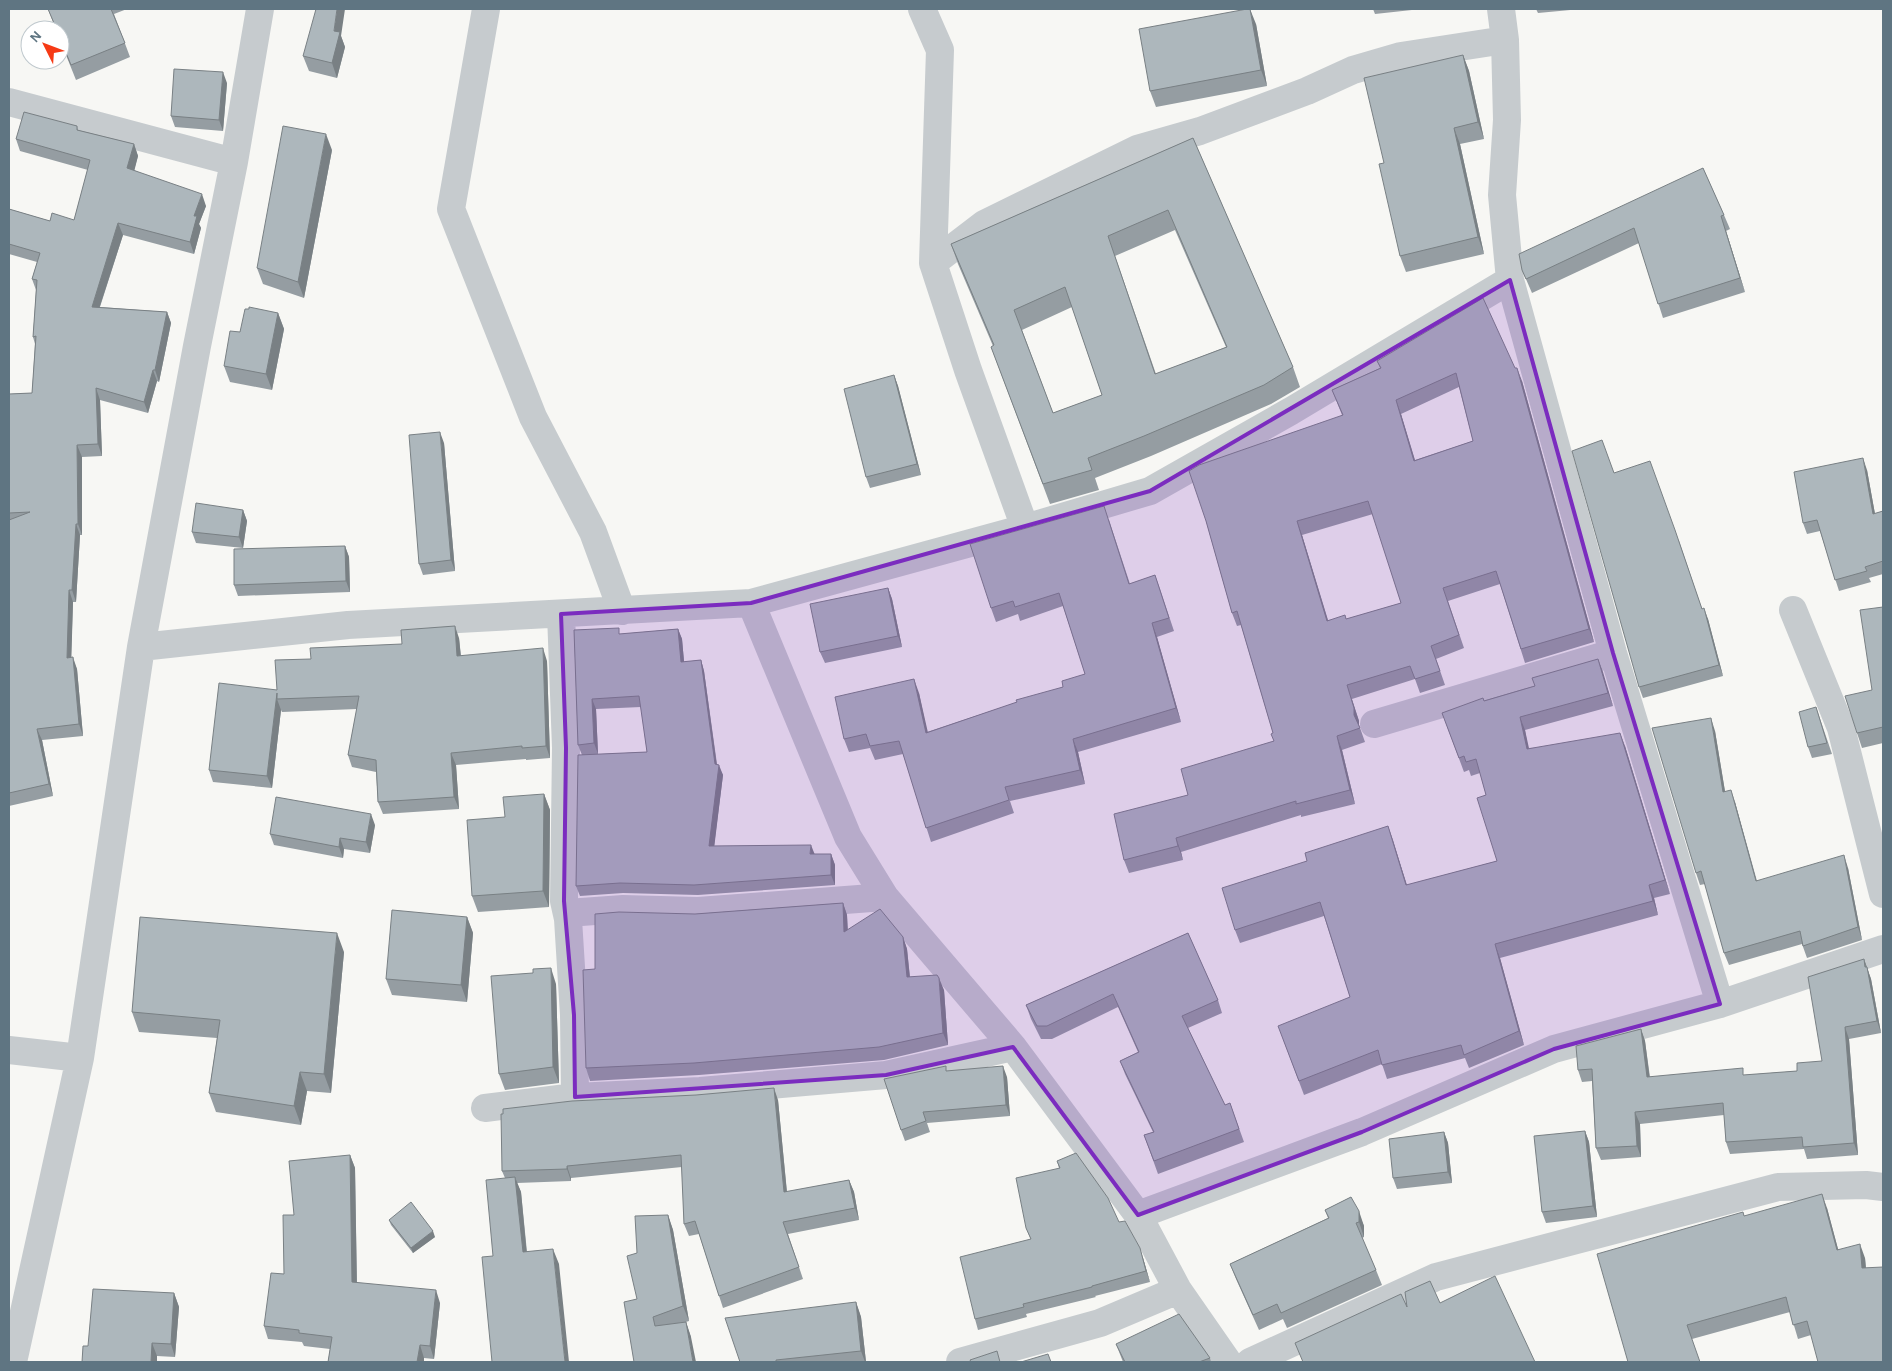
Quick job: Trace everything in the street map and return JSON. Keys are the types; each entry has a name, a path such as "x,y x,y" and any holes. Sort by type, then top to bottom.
{"street":[{"path":"13,1362 80,1058 141,647 197,346 234,162 260,9"},
{"path":"486,9 451,209 533,417 593,532 622,611"},
{"path":"922,9 940,50 933,263 968,370 1025,528"},
{"path":"1501,9 1505,40 1507,120 1502,194 1510,280 1613,654 1720,1004"},
{"path":"933,263 984,224 1137,149 1200,131 1308,91 1353,70 1401,56 1505,40"},
{"path":"9,102 234,162"},
{"path":"141,647 348,625 622,611 751,602 1025,528 1150,491 1291,411 1510,280"},
{"path":"751,602 848,837 885,897 1013,1047 1138,1215 1178,1290 1228,1362"},
{"path":"1793,610 1841,728 1883,894"},
{"path":"561,614 566,748 564,901 567,913 574,1015 574,1097"},
{"path":"1374,724 1613,654"},
{"path":"567,913 623,909 698,911 885,897"},
{"path":"1138,1215 1362,1132 1554,1049 1720,1004 1883,949"},
{"path":"485,1108 574,1097 700,1090 886,1075 1013,1047"},
{"path":"9,1050 80,1058"},
{"path":"1250,1362 1436,1278 1454,1272 1778,1187 1866,1185 1883,1187"},
{"path":"960,1362 1100,1323 1178,1290"}],"highlighted area":[{"path":"1510,280 1613,653 1720,1004 1554,1049 1362,1132 1138,1215 1013,1047 886,1075 575,1097 574,1015 564,901 566,748 561,614 751,603 1150,491"}],"building":[{"path":"48,9 111,9 125,43 71,65 70,20 53,20"},
{"path":"316,9 337,9 334,31 340,32 332,63 303,56"},
{"path":"1250,9 1261,70 1150,91 1139,29"},
{"path":"1463,55 1478,122 1454,128 1478,237 1400,256 1379,164 1384,163 1364,78"},
{"path":"174,69 223,72 219,120 171,116"},
{"path":"24,112 77,126 77,130 134,144 127,168 202,194 194,216 197,216 190,242 118,223 92,307 167,312 155,370 153,370 144,402 96,388 98,444 77,445 78,524 76,524 72,590 69,590 67,658 73,657 79,724 37,729 49,784 9,793 9,520 30,512 9,513 9,394 32,393 37,280 32,279 40,253 9,244 9,209 50,221 52,213 74,220 90,160 16,139"},
{"path":"283,126 326,134 298,282 257,268"},
{"path":"1193,138 1293,367 1264,385 1088,458 1092,470 1043,484 991,347 994,345 951,244","holes":["1168,210 1227,347 1155,374 1108,236","1065,287 1102,395 1053,413 1014,310"]},
{"path":"1703,168 1724,215 1721,216 1740,278 1658,304 1634,228 1526,279 1519,254"},
{"path":"1483,298 1515,368 1517,368 1589,629 1521,649 1496,571 1443,588 1459,635 1431,646 1440,671 1415,679 1410,666 1347,685 1354,708 1354,715 1360,728 1337,736 1350,790 1296,804 1296,801 1176,838 1178,846 1124,860 1114,814 1188,795 1181,769 1274,741 1237,611 1232,613 1206,521 1189,471 1199,465 1343,415 1332,390 1381,368 1377,361","holes":["1456,373 1473,441 1414,461 1396,400","1368,501 1401,603 1346,619 1345,615 1327,621 1297,521"]},
{"path":"249,307 278,313 266,374 224,366 230,331 240,332 245,309 249,309"},
{"path":"894,375 917,464 866,477 844,389"},
{"path":"440,432 451,560 419,564 409,435"},
{"path":"1602,440 1614,473 1650,461 1702,609 1704,608 1719,665 1639,687 1572,451"},
{"path":"1863,458 1873,514 1883,511 1883,561 1865,567 1867,571 1835,580 1817,520 1803,523 1794,472"},
{"path":"196,503 243,510 239,537 192,532"},
{"path":"1104,506 1129,584 1155,575 1169,618 1152,623 1176,708 1073,739 1080,770 1005,787 1009,800 926,828 899,741 870,746 866,734 844,739 835,697 914,679 926,733 1017,702 1016,700 1063,687 1062,681 1085,674 1059,593 1015,607 1013,601 991,608 970,544"},
{"path":"345,546 346,581 234,585 234,549"},
{"path":"888,588 898,636 820,652 810,604"},
{"path":"1883,607 1883,727 1857,733 1845,696 1872,690 1860,610"},
{"path":"455,626 457,656 543,648 546,746 522,748 522,746 451,753 454,797 378,802 376,760 348,755 359,696 277,699 277,693 267,776 209,770 219,683 277,690 275,660 311,659 310,648 402,644 401,630"},
{"path":"619,628 619,634 678,629 681,662 701,660 715,764 719,765 709,846 811,845 810,854 831,854 831,875 694,885 620,883 576,886 578,755 647,752 639,696 592,699 594,743 578,745 574,630"},
{"path":"1598,659 1608,693 1520,717 1527,749 1620,733 1665,880 1649,885 1653,901 1495,944 1519,1031 1464,1055 1461,1045 1382,1065 1378,1050 1299,1081 1278,1026 1350,997 1320,902 1235,930 1222,888 1307,861 1305,853 1388,826 1406,885 1497,861 1477,798 1486,795 1476,759 1466,762 1464,756 1459,758 1442,713 1483,698 1484,701 1535,686 1532,678"},
{"path":"1816,707 1827,743 1808,747 1799,712"},
{"path":"1711,718 1723,792 1731,790 1756,881 1844,855 1858,927 1803,946 1800,931 1724,953 1701,871 1696,873 1652,728"},
{"path":"544,794 543,891 472,896 467,820 505,817 503,797"},
{"path":"276,797 371,814 366,842 340,838 339,847 270,834"},
{"path":"843,903 844,932 880,909 903,937 907,977 937,975 939,978 943,1033 879,1047 694,1063 586,1068 583,970 595,969 595,914 619,912 695,914"},
{"path":"392,910 467,917 461,985 386,979"},
{"path":"140,917 337,933 324,1074 300,1072 294,1106 209,1093 220,1020 132,1012"},
{"path":"1188,933 1218,1000 1182,1016 1225,1105 1230,1103 1239,1129 1154,1161 1144,1135 1154,1132 1120,1061 1139,1052 1113,994 1047,1026 1037,1026 1026,1005"},
{"path":"1864,959 1877,1021 1845,1027 1854,1143 1803,1147 1802,1137 1726,1142 1723,1103 1635,1112 1637,1146 1596,1148 1592,1069 1578,1070 1576,1046 1641,1029 1647,1077 1743,1068 1743,1075 1797,1071 1797,1063 1822,1061 1808,977"},
{"path":"551,968 553,1067 499,1074 491,976 533,973 533,969"},
{"path":"946,1066 946,1071 1003,1066 1006,1105 923,1112 926,1121 901,1130 884,1079"},
{"path":"774,1088 784,1192 849,1180 855,1208 783,1222 799,1267 719,1296 695,1221 684,1224 681,1155 567,1166 567,1169 502,1171 501,1114 503,1114 503,1109 572,1101 696,1095"},
{"path":"1585,1131 1593,1206 1542,1212 1534,1136"},
{"path":"1444,1132 1448,1172 1393,1178 1389,1139"},
{"path":"1076,1153 1108,1198 1119,1222 1125,1221 1140,1248 1146,1271 1023,1304 1024,1307 975,1319 960,1257 1031,1239 1026,1228 1016,1178 1060,1168 1057,1161"},
{"path":"350,1155 352,1282 436,1290 430,1346 420,1345 417,1362 328,1362 332,1337 299,1333 299,1330 264,1326 271,1273 284,1274 283,1215 294,1215 289,1161"},
{"path":"515,1177 523,1252 553,1249 565,1362 492,1362 482,1257 493,1256 486,1180"},
{"path":"1822,1194 1837,1250 1860,1244 1862,1268 1883,1267 1883,1362 1818,1362 1807,1321 1793,1325 1786,1297 1687,1325 1700,1362 1628,1362 1597,1254 1743,1212 1744,1216"},
{"path":"1351,1197 1359,1211 1359,1222 1356,1223 1376,1270 1281,1313 1277,1304 1253,1315 1230,1264 1329,1218 1325,1210"},
{"path":"411,1202 433,1231 411,1248 389,1220"},
{"path":"668,1215 683,1306 653,1317 655,1326 686,1322 693,1362 634,1362 624,1302 637,1299 627,1256 637,1253 635,1216"},
{"path":"1495,1276 1535,1362 1303,1362 1295,1343 1401,1294 1407,1307 1405,1292 1430,1281 1440,1303"},
{"path":"93,1289 174,1293 171,1344 152,1343 151,1362 82,1362 83,1346 88,1346"},
{"path":"856,1302 861,1351 776,1360 776,1362 740,1362 725,1318"},
{"path":"1179,1314 1210,1358 1199,1362 1125,1362 1116,1344"},
{"path":"997,1351 1000,1362 971,1362 970,1360"},
{"path":"1048,1354 1051,1362 1021,1362"}]}
